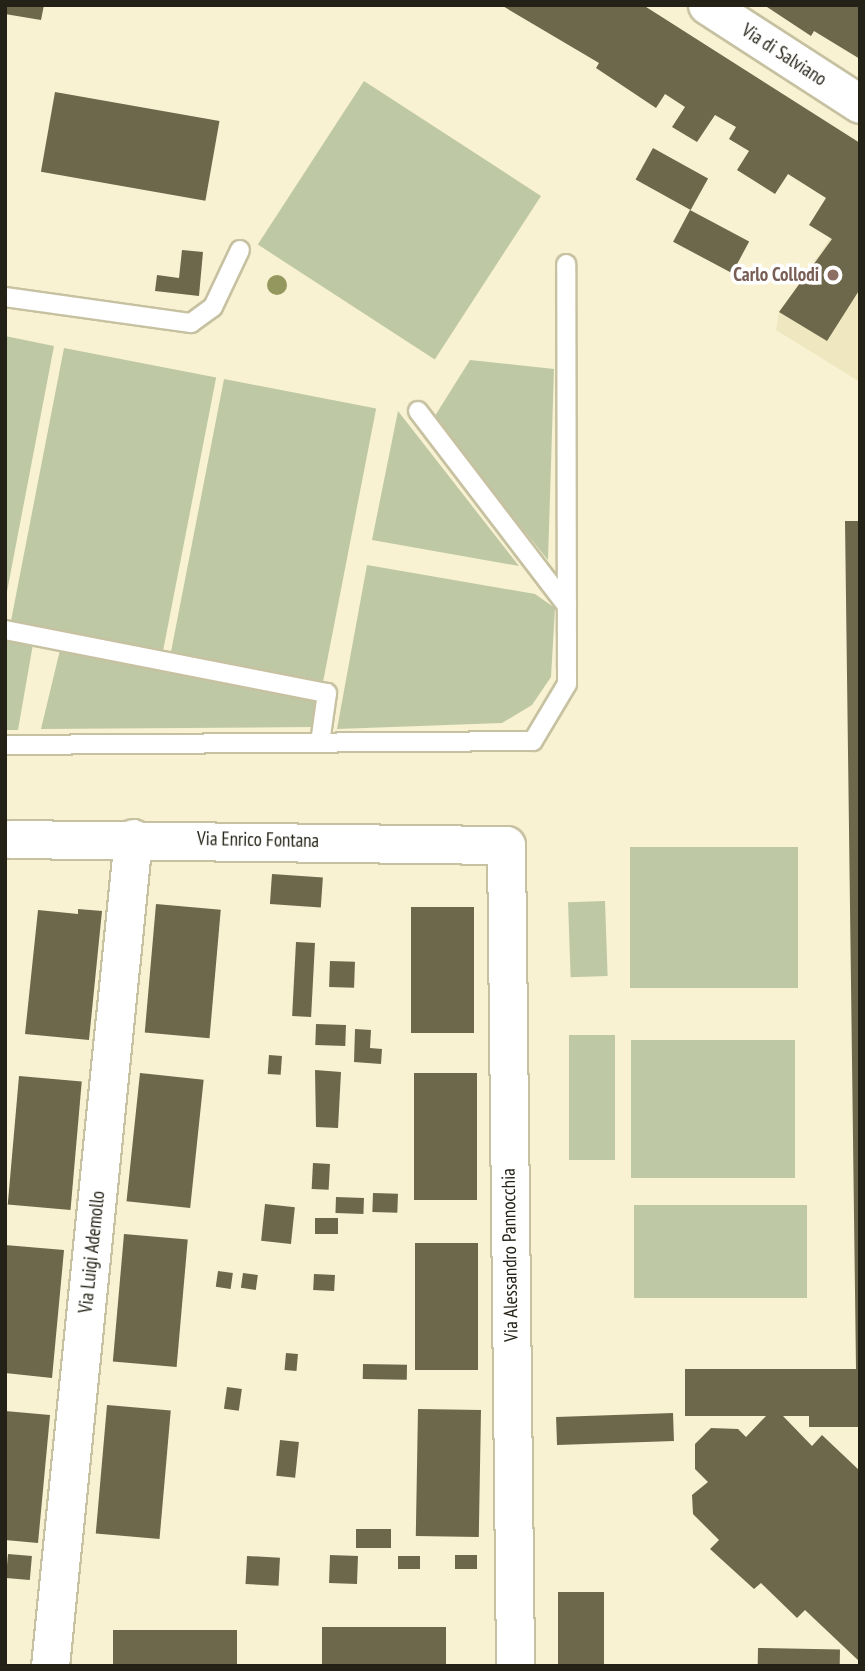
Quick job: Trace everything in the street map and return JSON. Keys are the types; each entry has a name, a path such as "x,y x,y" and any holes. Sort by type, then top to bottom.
{"street":[{"name":"Via di Salviano","path":"707,5 860,104"},
{"name":"Via Enrico Fontana","path":"10,839 133,838 506,845"},
{"name":"Via Luigi Ademollo","path":"50,1666 133,838"},
{"name":"Via Alessandro Pannocchia","path":"506,845 515,1666"}],"lane":[{"path":"5,297 191,323 214,307 240,250"},
{"path":"5,745 533,741 567,684 566,264"},
{"path":"418,411 567,606"},
{"path":"5,630 327,694 320,743"}],"shaded area":[{"name":"Carlo Collodi","path":"860,195 860,382 776,330 779,312"}],"green space":[{"path":"364,81 541,196 435,359 258,245"},
{"path":"5,336 54,346 5,602"},
{"path":"64,348 216,378 163,650 11,621"},
{"path":"470,360 554,369 548,560 433,419"},
{"path":"224,379 376,409 323,681 171,652"},
{"path":"398,411 519,566 372,540"},
{"path":"367,565 535,594 555,608 551,677 532,705 502,723 337,729"},
{"path":"5,639 33,644 18,730 5,730"},
{"path":"60,650 318,698 313,727 41,729"},
{"path":"630,847 798,847 798,988 630,988"},
{"path":"605,901 608,976 571,977 568,902"},
{"path":"569,1035 615,1035 615,1160 569,1160"},
{"path":"631,1040 795,1040 795,1178 631,1178"},
{"path":"634,1205 807,1205 807,1298 634,1298"}],"building":[{"path":"5,5 44,5 41,20 5,14"},
{"path":"501,5 643,5 860,143 860,289 827,341 779,312 832,239 809,225 826,198 788,174 775,194 737,170 749,151 729,139 736,127 715,115 697,142 672,127 685,107 665,94 656,108 596,68 599,63"},
{"path":"764,5 860,5 860,59 814,31 811,36"},
{"path":"55,92 219,121 205,201 41,172"},
{"path":"653,148 708,179 691,210 636,179"},
{"path":"690,210 749,241 732,273 673,242"},
{"path":"182,250 203,252 199,296 155,291 157,275 179,278"},
{"path":"845,521 860,521 860,1427 809,1427 809,1416 783,1416 812,1446 822,1435 860,1471 860,1662 805,1610 797,1618 761,1583 754,1589 710,1549 719,1540 693,1514 692,1495 708,1482 695,1469 695,1444 711,1428 738,1429 746,1437 766,1416 685,1416 685,1369 856,1369"},
{"path":"272,874 323,878 321,907 270,904"},
{"path":"156,904 221,910 210,1038 145,1033"},
{"path":"411,907 474,907 474,1033 411,1033"},
{"path":"78,909 102,911 89,1040 25,1034 38,910 78,914"},
{"path":"296,942 315,943 311,1017 292,1016"},
{"path":"330,961 355,962 354,988 329,987"},
{"path":"316,1024 346,1025 345,1046 315,1045"},
{"path":"355,1029 371,1030 370,1048 382,1049 381,1064 354,1062"},
{"path":"269,1055 282,1056 281,1075 268,1074"},
{"path":"315,1070 341,1072 338,1128 316,1127"},
{"path":"140,1073 204,1080 190,1208 127,1201"},
{"path":"414,1073 477,1073 477,1200 414,1200"},
{"path":"19,1076 82,1081 71,1210 8,1205"},
{"path":"313,1163 330,1164 329,1190 312,1189"},
{"path":"373,1193 398,1194 397,1213 372,1212"},
{"path":"336,1197 364,1198 363,1214 335,1213"},
{"path":"265,1204 295,1207 291,1244 261,1241"},
{"path":"315,1218 338,1218 338,1234 315,1234"},
{"path":"124,1234 188,1240 177,1367 113,1362"},
{"path":"415,1243 478,1243 478,1370 415,1370"},
{"path":"5,1245 64,1250 52,1378 5,1373"},
{"path":"218,1271 233,1273 231,1289 216,1287"},
{"path":"243,1273 258,1275 256,1290 241,1288"},
{"path":"314,1274 335,1275 334,1291 313,1290"},
{"path":"286,1353 298,1354 296,1371 285,1370"},
{"path":"363,1364 407,1365 407,1380 363,1379"},
{"path":"227,1387 242,1389 239,1411 224,1409"},
{"path":"107,1405 171,1411 160,1539 96,1534"},
{"path":"418,1409 481,1410 479,1537 416,1536"},
{"path":"5,1411 50,1415 38,1543 5,1540"},
{"path":"673,1413 674,1441 557,1445 556,1417"},
{"path":"280,1440 299,1442 295,1478 276,1476"},
{"path":"356,1529 391,1529 391,1548 356,1548"},
{"path":"8,1554 32,1556 30,1580 6,1578"},
{"path":"330,1555 358,1556 357,1584 329,1583"},
{"path":"455,1555 477,1555 477,1569 455,1569"},
{"path":"247,1556 280,1558 278,1586 246,1584"},
{"path":"398,1556 420,1556 420,1569 398,1569"},
{"path":"558,1592 604,1592 604,1666 558,1666"},
{"path":"322,1627 446,1627 446,1666 322,1666"},
{"path":"113,1630 237,1630 237,1666 113,1666"},
{"path":"758,1648 840,1649 840,1666 758,1666"}],"place":[{"name":"Carlo Collodi","path":"833,275"}]}
